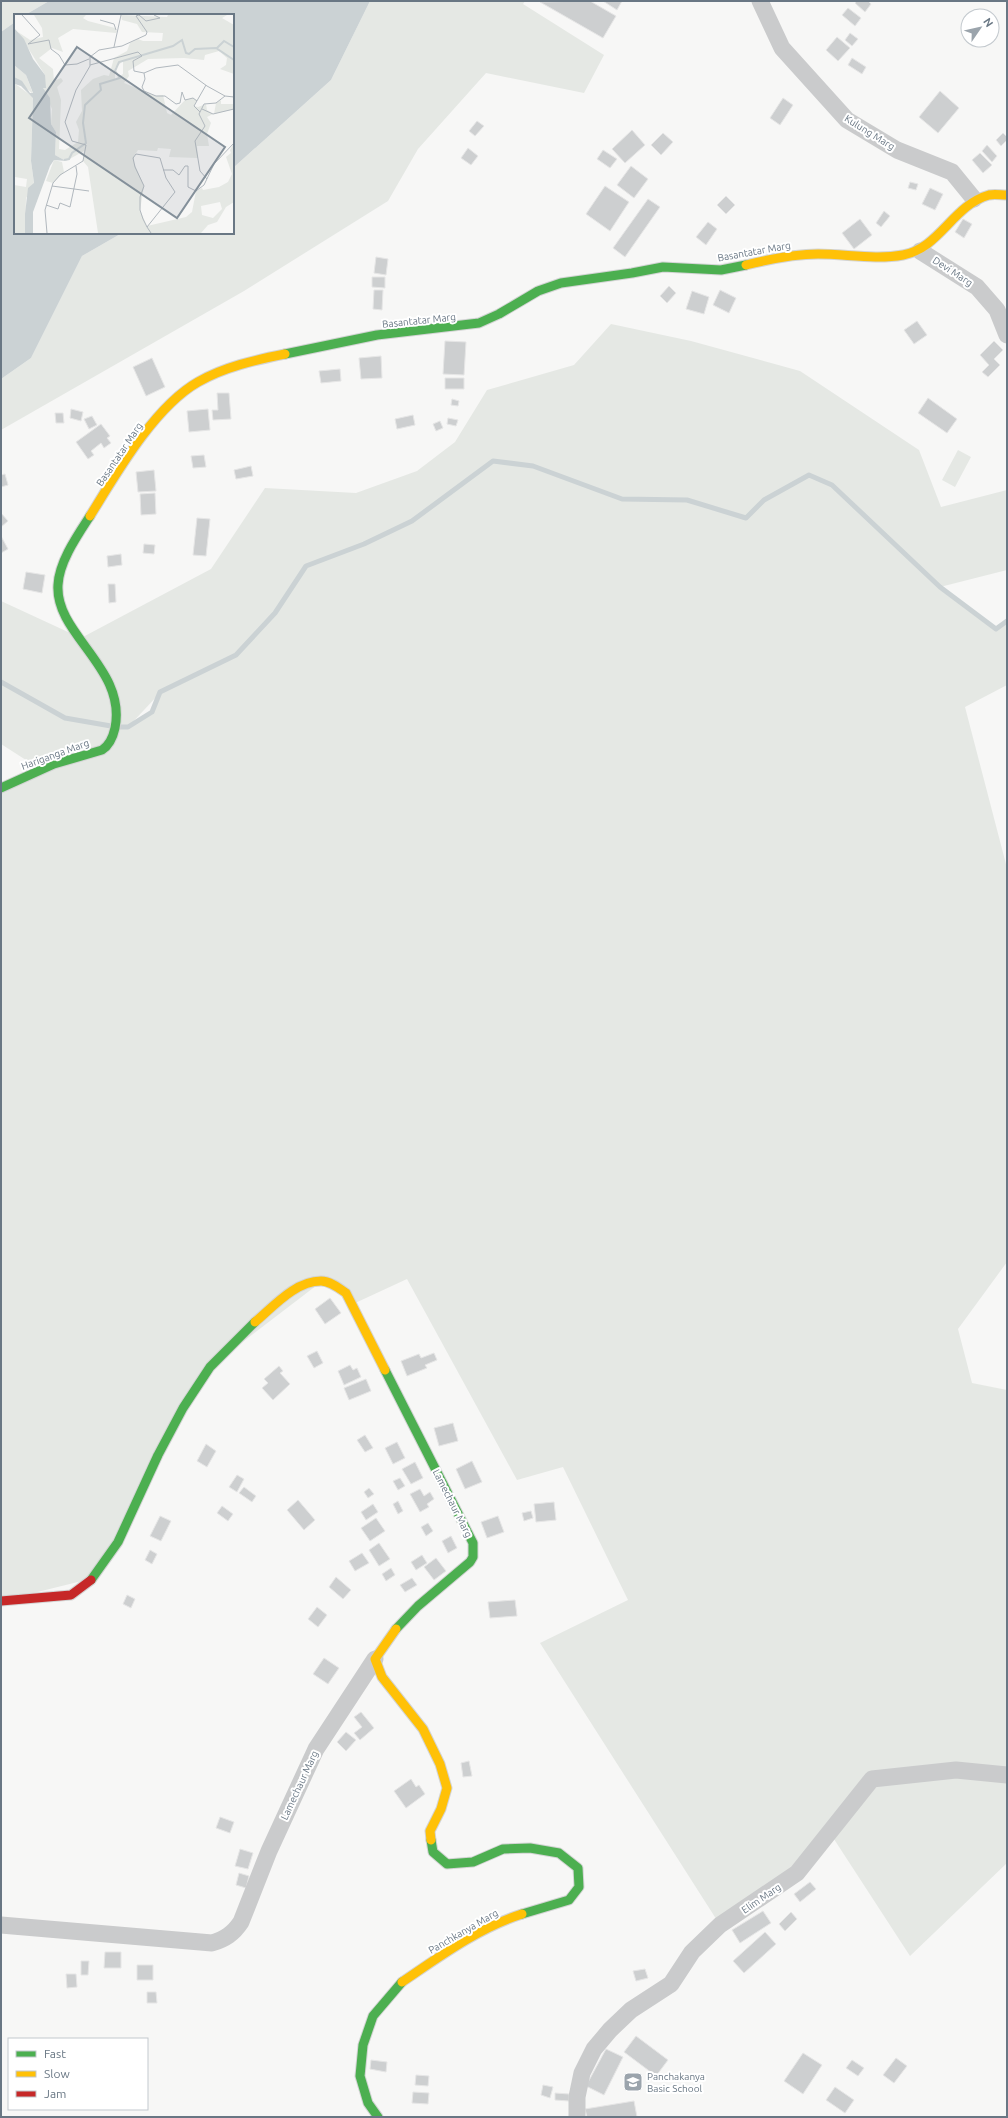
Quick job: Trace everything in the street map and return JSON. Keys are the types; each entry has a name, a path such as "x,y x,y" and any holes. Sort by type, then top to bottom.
{"street":[{"name":"Kulung Marg","path":"760,1 782,48 847,120 897,150 952,172 974,200"},
{"name":"Basantatar Marg","path":"113,738 117,712 112,689 95,658 67,619 60,600 58,580 67,555 129,456 171,402 192,384 224,370 272,357 378,335 471,325 493,319 550,286 581,279 636,273 665,267 696,270 730,268 791,255 905,255 920,251 944,232 952,218 974,200 1000,193 1007,195"},
{"name":"Devi Marg","path":"920,251 977,287 997,310 1007,335"},
{"name":"Hariganga Marg","path":"1,788 40,769 73,757 104,749 113,738"},
{"name":"Lamechaur Marg","path":"1,1601 71,1595 94,1578 118,1542 183,1408 210,1367 243,1332 292,1291 309,1284 321,1282 335,1285 346,1293 353,1304 473,1543 473,1557 470,1562 412,1611 392,1632 376,1659 316,1749 269,1851 240,1922 234,1932 224,1939 212,1943 1,1925"},
{"name":"Panchkanya Marg","path":"376,1659 377,1668 382,1677 423,1729 440,1764 447,1788 441,1809 430,1831 433,1852 447,1864 473,1862 503,1849 530,1848 559,1854 578,1868 579,1887 569,1900 503,1920 448,1951 402,1982 373,2016 363,2045 360,2076 368,2103 378,2117"},
{"name":"Elim Marg","path":"577,2117 577,2097 582,2073 594,2049 610,2030 631,2010 671,1984 692,1952 720,1925 797,1873 872,1779 956,1770 1007,1775"}],"shaded area":[{"path":"1,1 49,1 27,14 14,14 14,23 1,32"},
{"path":"49,1 370,1 331,80 234,167 234,14 27,14"},
{"path":"370,1 525,1 523,4 604,55 584,93 486,73 418,149 388,201 244,291 1,430 1,379 31,358 82,256 120,234 234,234 234,167 331,80"},
{"path":"14,23 14,234 120,234 82,256 31,358 1,379 1,32"},
{"path":"611,324 691,341 800,371 919,450 941,507 1007,490 1007,570 940,587 995,629 1007,621 1007,685 965,707 1007,868 1007,1262 958,1329 972,1383 1007,1390 1007,1863 910,1956 830,1833 800,1869 720,1925 540,1643 628,1600 563,1467 517,1480 407,1279 353,1304 321,1282 210,1367 94,1578 1,1601 1,788 40,769 1,744 1,601 81,638 211,569 265,488 356,493 417,471 455,442 487,390 574,365","holes":["159,694 152,712 129,726"]},
{"path":"958,450 971,457 955,487 942,480"}],"building":[{"path":"590,1 616,16 603,38 540,2"},
{"path":"603,1 622,1 617,10"},
{"path":"857,1 868,1 871,4 865,12 855,3"},
{"path":"848,8 861,18 855,26 842,15"},
{"path":"850,33 858,39 852,46 845,40"},
{"path":"837,37 850,48 838,61 826,50"},
{"path":"852,58 866,67 862,74 848,65"},
{"path":"940,91 959,108 938,133 919,117"},
{"path":"783,98 793,105 780,125 770,118"},
{"path":"477,121 484,126 475,136 469,131"},
{"path":"632,130 645,145 625,163 612,149"},
{"path":"663,133 673,142 661,155 651,145"},
{"path":"1003,133 1007,137 1007,140 1001,146 996,140"},
{"path":"987,145 997,156 992,162 982,151"},
{"path":"468,148 478,156 471,165 461,158"},
{"path":"603,150 617,159 610,168 597,159"},
{"path":"980,153 992,165 983,173 972,160"},
{"path":"631,166 648,179 634,198 617,185"},
{"path":"910,182 918,184 916,190 908,188"},
{"path":"605,186 629,202 610,231 586,214"},
{"path":"930,188 943,194 935,210 922,204"},
{"path":"726,196 735,205 726,214 717,205"},
{"path":"648,199 660,207 625,257 613,248"},
{"path":"884,211 890,216 881,227 876,223"},
{"path":"860,219 872,235 854,249 842,233"},
{"path":"963,219 972,224 964,238 955,232"},
{"path":"708,222 717,229 706,245 696,237"},
{"path":"376,257 388,259 386,275 374,273"},
{"path":"372,277 385,277 385,288 372,287"},
{"path":"669,286 676,293 667,303 660,296"},
{"path":"374,290 383,290 382,310 373,309"},
{"path":"720,290 736,298 729,313 713,305"},
{"path":"692,291 709,297 704,314 686,309"},
{"path":"917,321 927,335 914,344 904,330"},
{"path":"445,341 466,342 464,375 443,374"},
{"path":"994,341 1003,350 994,359 1000,365 988,377 982,372 989,365 980,355"},
{"path":"381,356 382,378 361,379 359,358"},
{"path":"152,358 165,387 146,396 133,367"},
{"path":"340,369 341,381 321,383 319,371"},
{"path":"445,378 464,378 464,389 445,389"},
{"path":"217,393 229,393 231,419 213,420 212,410 218,410"},
{"path":"928,398 957,419 947,433 918,413"},
{"path":"452,399 459,401 458,406 451,405"},
{"path":"71,409 83,412 81,421 70,418"},
{"path":"208,409 210,430 189,432 187,411"},
{"path":"55,413 63,413 64,423 56,423"},
{"path":"413,415 415,425 397,429 395,419"},
{"path":"92,416 97,425 89,429 84,419"},
{"path":"448,418 458,420 456,426 447,424"},
{"path":"440,421 443,428 436,431 433,424"},
{"path":"101,424 110,436 107,438 111,443 104,448 101,443 91,451 94,455 88,459 76,442"},
{"path":"204,455 206,467 193,468 191,456"},
{"path":"251,466 253,476 236,479 234,470"},
{"path":"154,470 156,491 138,492 136,472"},
{"path":"5,474 8,485 1,487 1,475"},
{"path":"155,493 156,514 141,515 140,494"},
{"path":"1,513 8,521 1,527"},
{"path":"197,518 210,519 206,556 193,555"},
{"path":"1,536 8,549 1,553"},
{"path":"144,544 155,545 154,554 143,553"},
{"path":"121,554 122,565 108,567 107,556"},
{"path":"26,572 45,575 42,593 23,589"},
{"path":"108,584 115,584 116,602 109,603"},
{"path":"330,1298 341,1313 325,1324 315,1309"},
{"path":"317,1351 323,1363 314,1368 307,1356"},
{"path":"434,1353 437,1360 425,1365 427,1368 407,1376 401,1361 419,1354 421,1358"},
{"path":"350,1365 353,1370 357,1368 361,1377 344,1385 338,1371"},
{"path":"279,1366 283,1371 280,1373 290,1384 273,1400 262,1388 268,1383 264,1379"},
{"path":"366,1379 371,1391 349,1400 344,1388"},
{"path":"453,1423 458,1441 439,1446 434,1428"},
{"path":"365,1435 373,1448 365,1452 357,1440"},
{"path":"397,1442 405,1458 393,1464 385,1448"},
{"path":"206,1444 216,1451 207,1467 197,1461"},
{"path":"472,1461 482,1482 465,1489 456,1469"},
{"path":"415,1462 423,1478 411,1484 402,1469"},
{"path":"237,1475 244,1479 237,1492 229,1487"},
{"path":"400,1478 405,1486 398,1490 393,1481"},
{"path":"244,1487 256,1496 252,1502 239,1493"},
{"path":"369,1488 374,1494 368,1498 364,1492"},
{"path":"420,1489 424,1496 430,1492 434,1499 427,1504 429,1507 420,1512 410,1494"},
{"path":"298,1500 315,1520 304,1530 287,1510"},
{"path":"398,1501 403,1511 398,1514 393,1504"},
{"path":"554,1502 556,1520 536,1522 534,1504"},
{"path":"373,1504 378,1512 366,1520 361,1512"},
{"path":"222,1506 233,1514 228,1521 217,1513"},
{"path":"531,1511 533,1518 524,1521 522,1513"},
{"path":"160,1516 171,1521 161,1541 150,1536"},
{"path":"498,1516 504,1532 487,1538 481,1522"},
{"path":"376,1518 385,1531 370,1541 361,1528"},
{"path":"428,1523 433,1531 426,1536 421,1527"},
{"path":"451,1536 457,1548 448,1553 442,1541"},
{"path":"379,1543 390,1559 379,1566 369,1550"},
{"path":"150,1550 157,1554 152,1564 145,1560"},
{"path":"362,1553 369,1563 355,1571 349,1561"},
{"path":"422,1555 427,1563 416,1570 411,1562"},
{"path":"436,1558 446,1571 434,1580 424,1567"},
{"path":"391,1568 395,1575 386,1581 382,1574"},
{"path":"336,1577 351,1590 343,1599 329,1587"},
{"path":"412,1578 417,1585 405,1592 400,1585"},
{"path":"127,1595 135,1599 131,1608 123,1604"},
{"path":"515,1600 517,1616 490,1618 488,1602"},
{"path":"317,1607 327,1615 318,1627 308,1619"},
{"path":"324,1658 339,1668 328,1684 313,1674"},
{"path":"361,1712 374,1728 360,1740 354,1733 362,1727 354,1717"},
{"path":"346,1732 356,1740 346,1751 337,1742"},
{"path":"469,1761 472,1776 463,1777 461,1763"},
{"path":"411,1779 416,1787 419,1785 425,1794 406,1808 394,1791"},
{"path":"220,1817 234,1822 230,1833 216,1828"},
{"path":"240,1849 253,1853 248,1869 235,1866"},
{"path":"239,1873 249,1876 246,1888 236,1885"},
{"path":"810,1882 816,1889 800,1902 794,1894"},
{"path":"763,1911 771,1923 740,1943 732,1930"},
{"path":"791,1912 797,1919 785,1931 779,1924"},
{"path":"765,1932 776,1944 744,1973 733,1961"},
{"path":"105,1952 121,1952 121,1968 104,1968"},
{"path":"81,1961 89,1961 88,1975 81,1975"},
{"path":"137,1965 153,1965 153,1980 137,1980"},
{"path":"645,1969 648,1978 636,1981 633,1971"},
{"path":"66,1974 76,1974 77,1987 67,1988"},
{"path":"147,1992 156,1992 157,2003 147,2003"},
{"path":"636,2036 668,2060 656,2076 624,2052"},
{"path":"606,2049 623,2057 604,2095 586,2086"},
{"path":"803,2053 822,2065 803,2094 784,2081"},
{"path":"896,2058 907,2066 894,2083 883,2075"},
{"path":"371,2060 387,2062 386,2072 370,2069"},
{"path":"852,2060 864,2068 858,2076 846,2068"},
{"path":"416,2075 429,2076 428,2086 415,2085"},
{"path":"543,2085 553,2087 550,2098 541,2095"},
{"path":"835,2087 854,2100 845,2113 826,2100"},
{"path":"413,2092 429,2093 428,2104 412,2103"},
{"path":"555,2093 569,2094 569,2101 555,2100"},
{"path":"634,2101 637,2117 587,2117 585,2109"}],"waterway":[{"path":"121,727 128,727 152,712 160,692 236,655 275,613 306,566 364,544 412,521 493,461 533,466 622,499 687,500 746,518 764,500 809,475 832,485 940,587 996,629 1007,621"},
{"path":"1,682 65,718 111,726"}],"traffic: fast":[{"path":"285,354 377,335 479,323 499,314 538,291 561,283 663,267 721,270 746,265"},
{"path":"1,788 54,764 102,750 109,743 113,735 115,728 116,707 111,687 67,620 60,603 58,585 59,576 65,558 90,516"},
{"path":"91,1580 118,1542 158,1455 183,1408 210,1367 255,1322"},
{"path":"385,1370 473,1543 473,1557 470,1562 418,1606 396,1629"},
{"path":"431,1840 433,1852 447,1864 473,1862 503,1849 530,1848 559,1853 578,1868 579,1887 569,1900 522,1914"},
{"path":"378,2117 368,2103 360,2076 363,2045 373,2016 402,1982"}],"traffic: slow":[{"path":"746,265 782,257 809,254 871,257 903,255 916,251 927,244 976,200 989,195 1007,195"},
{"path":"90,516 124,462 151,424 182,393 198,382 218,372 285,354"},
{"path":"255,1322 277,1302 302,1285 311,1282 328,1282 346,1293 385,1370"},
{"path":"396,1629 375,1659 382,1677 423,1729 440,1764 447,1788 441,1809 430,1831 431,1840"},
{"path":"402,1982 474,1935 522,1914"}],"traffic: jam":[{"path":"1,1601 71,1595 91,1580"}],"place":[{"name":"Panchakanya Basic School","path":"633,2082"}]}
